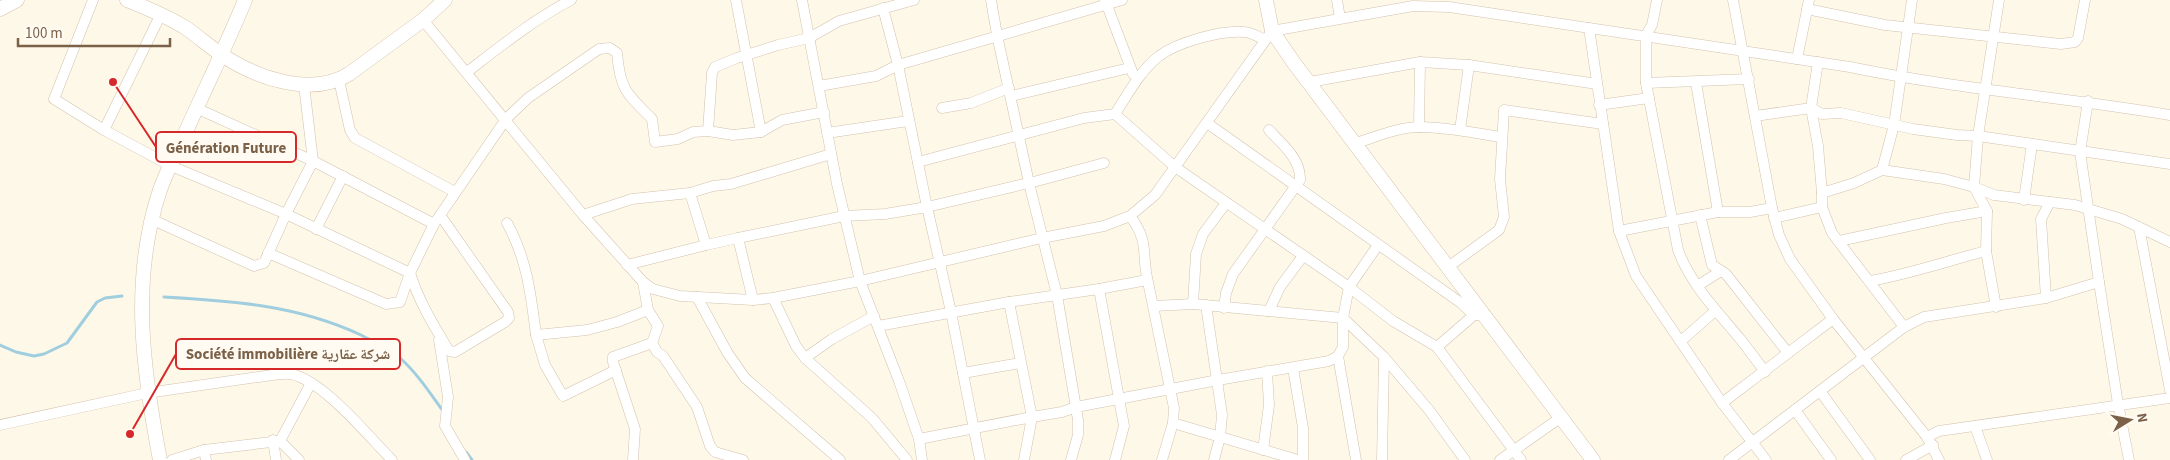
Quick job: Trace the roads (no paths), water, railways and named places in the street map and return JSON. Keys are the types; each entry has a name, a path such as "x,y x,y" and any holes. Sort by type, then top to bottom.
{"street":[{"path":"93,0 54,100 104,130 171,166 286,214 410,274 416,292 438,334 449,351 455,352 509,318 508,312 440,215"},
{"path":"128,0 143,3 185,28 220,54 252,71 304,85 328,84 340,80 423,20 439,2"},
{"path":"160,460 147,393 141,293 144,263 160,190 245,0"},
{"path":"467,72 526,26 571,0"},
{"path":"736,0 761,132"},
{"path":"802,0 831,154 860,281 919,439 922,460"},
{"path":"708,131 712,73 715,67 747,54 808,38 839,21 914,0"},
{"path":"991,0 1029,183 1057,295 1076,407 1078,435 1071,460"},
{"path":"819,86 876,76 898,66 997,35 1105,2 1122,0"},
{"path":"423,20 583,215 643,282 653,289 664,292 697,297 753,300 773,298 860,281 1042,238 1104,226 1130,216 1155,195 1268,36 1266,0"},
{"path":"1337,0 1340,18"},
{"path":"1657,0 1652,25 1646,35 1646,83 1672,220 1682,261 1715,311 1741,340 1764,372"},
{"path":"1733,0 1773,213 1779,235 1790,259 1833,319 1930,441 1939,460"},
{"path":"1882,170 1894,125 1906,27 1912,0"},
{"path":"1996,307 1986,251 1987,211 1974,187 1978,136 1987,89 1999,0"},
{"path":"1797,59 1808,5 1845,18 1906,27 2061,44 2075,42 2085,0"},
{"path":"1105,2 1136,81"},
{"path":"1115,114 1136,81 1159,56 1172,49 1195,40 1232,32 1246,32 1268,36 1396,4 1431,5 1646,35 1818,62 1901,78 2088,101 2170,115"},
{"path":"883,8 898,66 908,121 951,312 980,460"},
{"path":"104,130 161,14"},
{"path":"1589,28 1619,231 1636,276 1722,403 1766,460"},
{"path":"1268,36 1310,82 1448,267 1479,315 1592,460"},
{"path":"268,253 386,304 400,302 410,274 434,224 506,119 528,98 599,49 610,48 617,53 618,72 628,96 652,119 655,142 678,139 693,132 708,131 733,134 761,132 782,120 824,112"},
{"path":"1310,82 1420,62 1469,65 1597,84"},
{"path":"1419,127 1420,62"},
{"path":"1818,62 1811,108 1818,146 1822,207 1832,233 1904,327"},
{"path":"1460,130 1469,65"},
{"path":"942,108 1130,68"},
{"path":"1646,83 1696,83 1749,79"},
{"path":"340,80 350,130 355,138 455,192"},
{"path":"1696,83 1718,212"},
{"path":"152,220 254,266 264,263 313,161 304,85"},
{"path":"1600,105 1649,98"},
{"path":"2088,101 2080,152 2118,404 2129,460"},
{"path":"196,108 313,161 434,224"},
{"path":"1756,116 1811,108 1822,114 1841,113 1894,125 1956,135 1978,136 2170,164"},
{"path":"1448,267 1498,230 1504,217 1500,179 1504,110 1603,124"},
{"path":"918,162 1084,118 1115,114 1174,167 1349,287 1393,321 1437,347 1521,460"},
{"path":"827,133 908,121"},
{"path":"1207,123 1479,315"},
{"path":"1356,143 1397,130 1419,127 1460,130 1501,137"},
{"path":"1224,308 1229,282 1300,180 1298,166 1294,158 1269,130"},
{"path":"2024,200 2032,144"},
{"path":"583,215 632,199 690,193 772,173 831,154"},
{"path":"628,265 706,245 844,216 885,214 927,207 1104,163"},
{"path":"1822,192 1854,183 1882,170 1944,179 1974,187 1994,195 2088,209 2122,219 2170,242"},
{"path":"316,229 343,176"},
{"path":"690,193 706,245"},
{"path":"2046,298 2041,219 2050,202"},
{"path":"1193,304 1196,254 1203,234 1226,203"},
{"path":"1619,231 1718,212 1773,213 1822,207"},
{"path":"1839,241 1987,211"},
{"path":"1700,215 1712,265 1726,274 1788,354"},
{"path":"1130,216 1144,238 1147,280 1174,408 1174,423 1162,460"},
{"path":"508,223 517,241 530,283 536,336 544,365 563,396 616,370"},
{"path":"2139,227 2170,390"},
{"path":"738,238 753,300"},
{"path":"919,439 1170,389 1329,361 1338,356 1343,347 1343,318 1349,287 1378,245"},
{"path":"1870,281 1894,277 1915,269 1986,251"},
{"path":"1269,311 1280,287 1303,256"},
{"path":"1697,286 1721,271"},
{"path":"878,326 1009,302 1147,280"},
{"path":"643,282 648,310 658,326 652,343 657,352 664,356 697,407 710,446 715,452 743,460"},
{"path":"1730,460 1904,327 1924,317 2046,298 2099,282"},
{"path":"1099,289 1124,426 1115,460"},
{"path":"697,297 727,352 745,378 840,460"},
{"path":"773,298 796,346 805,358 872,418 907,460"},
{"path":"1009,302 1032,417 1024,460"},
{"path":"1206,304 1222,416 1220,437 1214,460"},
{"path":"1154,306 1206,304 1224,308 1343,318 1384,358 1429,410 1465,460"},
{"path":"536,336 587,330 617,322 648,310"},
{"path":"1681,342 1715,311"},
{"path":"1437,347 1479,315"},
{"path":"805,358 832,339 874,316"},
{"path":"1722,403 1833,319"},
{"path":"438,334 448,397 445,426 465,460"},
{"path":"633,460 636,429 613,357 652,343"},
{"path":"1338,356 1356,460"},
{"path":"1382,460 1384,358"},
{"path":"963,373 1020,362"},
{"path":"1293,368 1303,428 1303,460"},
{"path":"1263,450 1269,405 1267,372"},
{"path":"0,425 147,393 291,374 311,383 331,397 392,460"},
{"path":"276,460 276,441 311,383"},
{"path":"1820,391 1870,460"},
{"path":"1906,460 1930,441 1938,432 2118,404 2170,398"},
{"path":"1795,410 1831,460"},
{"path":"1500,460 1560,418"},
{"path":"1174,423 1298,460"},
{"path":"1975,426 1987,460"},
{"path":"172,460 276,441"},
{"path":"276,441 299,460"}],"waterway":[{"path":"0,345 16,352 34,356 44,354 67,343 97,302 105,298 122,296"},
{"path":"164,297 215,300 264,306 313,317 337,325 361,335 396,354 418,377 443,411"},
{"path":"466,452 472,460"}],"place":[{"name":"Génération Future","path":"113,82"},
{"name":"Société immobilière شركة عقارية","path":"130,434"}]}
